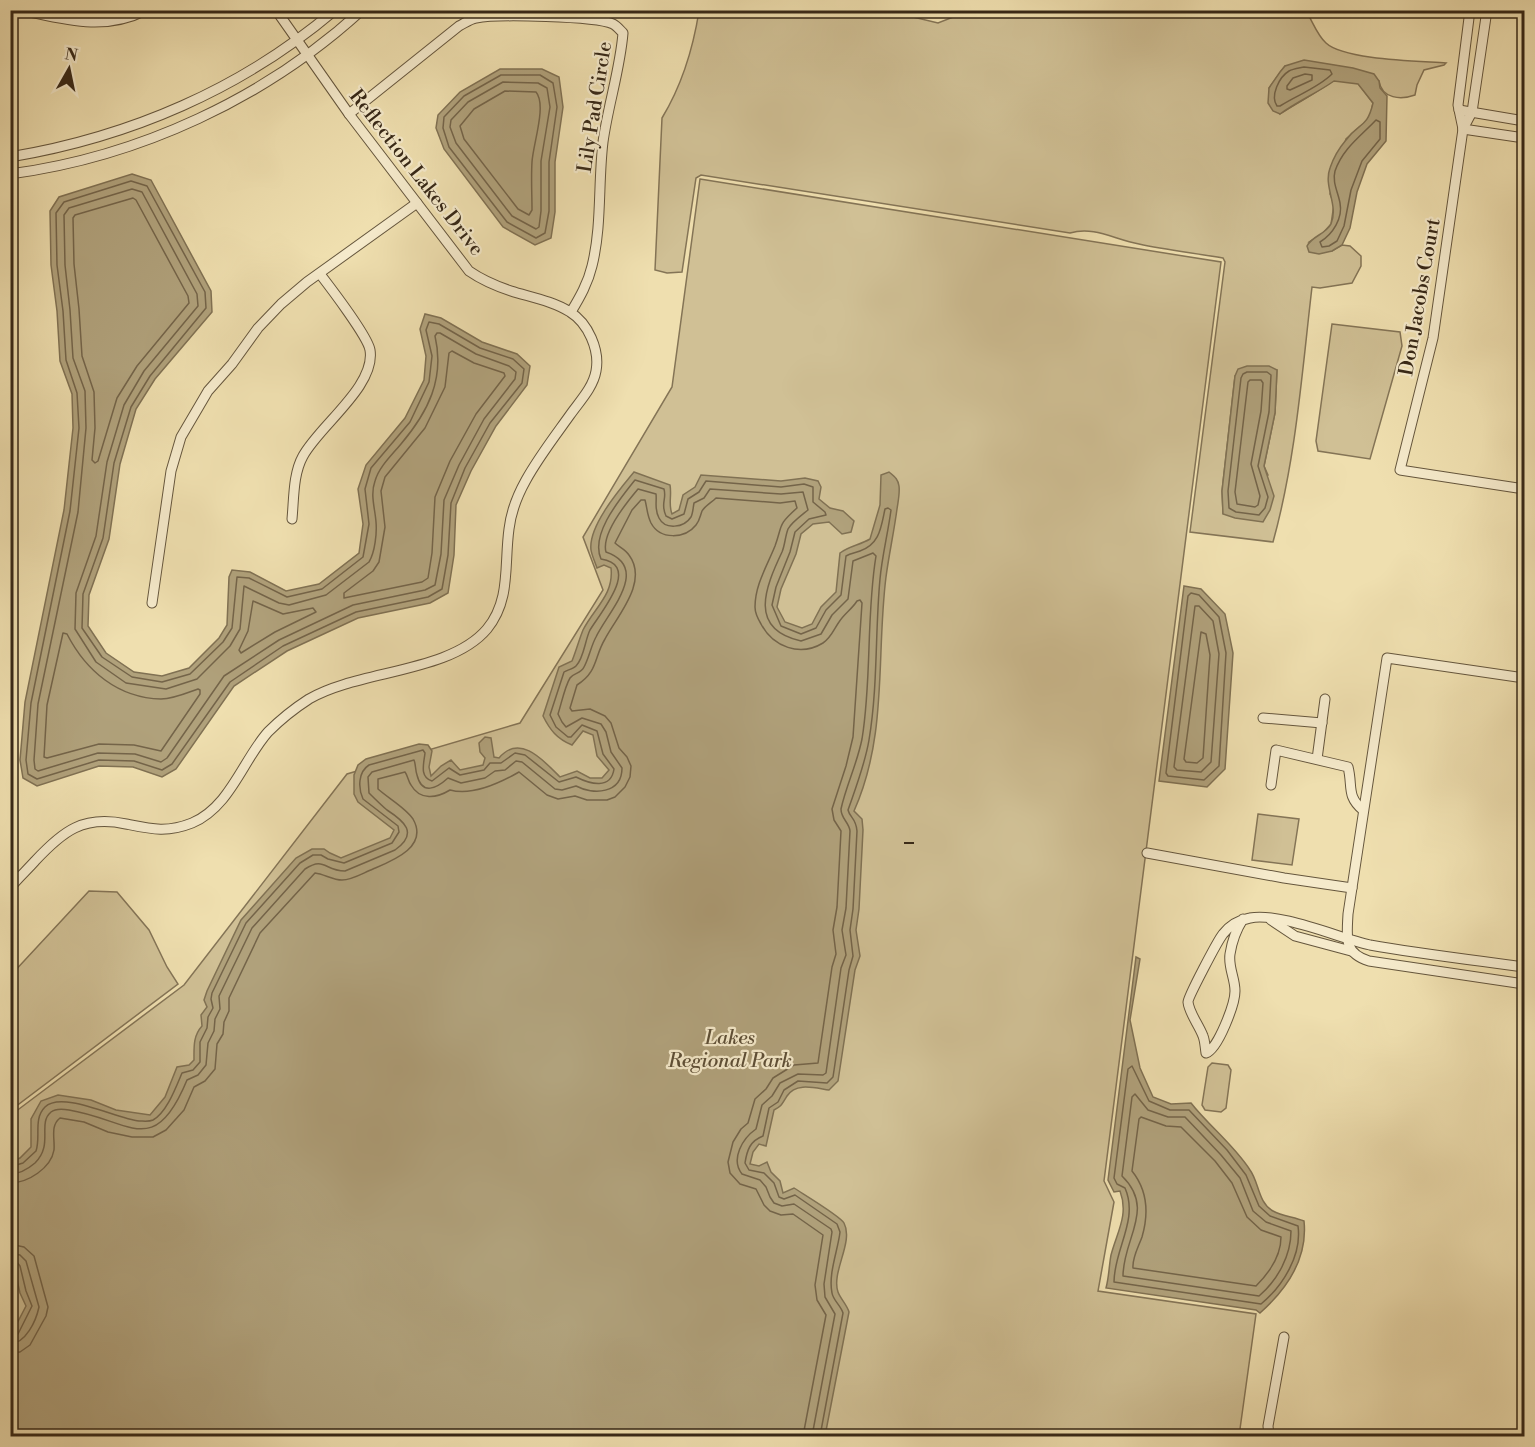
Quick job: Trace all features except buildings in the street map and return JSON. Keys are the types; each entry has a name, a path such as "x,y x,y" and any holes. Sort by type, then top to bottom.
{"street":[{"path":"21,10 72,22 95,23 117,20 146,10"},
{"name":"Reflection Lakes Drive","path":"10,888 14,876 72,827 109,822 157,831 195,822 225,796 268,732 310,698 461,650 485,631 495,618 505,595 509,528 515,502 526,479 589,390 596,371 596,350 589,332 571,312 537,298 485,282 469,271 349,114 296,42 276,10"},
{"path":"10,157 78,143 161,116 237,79 296,42 336,10"},
{"path":"10,174 97,156 155,137 228,103 306,55 362,10"},
{"path":"1463,129 1458,105 1470,10"},
{"path":"1463,129 1472,112 1487,10"},
{"name":"Lily Pad Circle","path":"349,114 459,26 473,18 492,16 553,18 614,24 623,33 622,56 603,141 597,244 592,268 583,292 571,312"},
{"path":"1459,110 1524,121"},
{"path":"1463,129 1524,138"},
{"name":"Don Jacobs Court","path":"1463,129 1433,338 1400,470 1524,489"},
{"path":"152,603 171,471 181,437 208,392 258,328 281,304 417,203"},
{"path":"292,519 297,469 304,454 359,386 369,370 370,349 320,274"},
{"path":"10,410 10,440"},
{"path":"1351,951 1347,938 1348,914 1387,658 1524,678"},
{"path":"1317,759 1325,699"},
{"path":"1263,718 1322,723"},
{"path":"1271,785 1276,750 1348,767 1350,791 1354,803 1363,810"},
{"path":"1147,853 1352,888"},
{"path":"1243,920 1233,939 1229,956 1229,967 1235,990 1233,1005 1211,1052 1206,1053 1204,1038 1188,1001 1190,993 1223,934 1234,923 1243,920 1252,917 1269,919 1372,945 1524,967"},
{"path":"1269,919 1295,936 1351,951 1359,958 1369,962 1524,984"},
{"path":"1269,1437 1268,1426 1284,1337"}],"green space":[{"path":"971,10 1306,11 1323,40 1335,49 1383,59 1446,63 1424,70 1415,95 1398,98 1388,95 1379,81 1285,66 1269,88 1280,114 1334,80 1358,83 1373,103 1370,118 1346,139 1330,194 1334,204 1331,224 1322,234 1309,242 1332,251 1342,245 1350,246 1361,256 1361,266 1352,283 1312,287 1293,447 1273,542 1190,532 1225,262 1223,258 1149,246 1096,232 1070,233 701,175 696,178 682,272 667,273 655,270 662,118 686,66 699,11 888,11 938,23","holes":["1277,370 1275,413 1264,466 1268,475 1223,513 1222,491 1235,376"]},
{"name":"Lakes Regional Park","path":"700,179 1221,262 1104,1181 1114,1202 1098,1291 1256,1314 1239,1436 11,1436 11,1115 184,985 347,774 520,723 603,590 583,537 672,387"},
{"path":"1332,324 1400,332 1402,346 1370,459 1318,451 1316,441"},
{"path":"1258,814 1299,819 1292,865 1252,860"},
{"path":"89,891 117,892 149,930 178,984 11,1110 11,975"},
{"path":"1212,1063 1228,1065 1231,1070 1226,1108 1221,1112 1205,1110 1202,1105 1208,1067"}],"water":[{"path":"1304,60 1374,74 1379,81 1380,88 1387,96 1386,141 1367,164 1357,192 1350,228 1342,245 1332,251 1319,254 1309,252 1307,246 1331,224 1333,210 1328,182 1330,168 1344,143 1368,117 1373,103 1358,84 1334,81 1280,114 1273,111 1268,103 1269,88 1285,66"},
{"path":"500,69 542,69 559,77 563,107 555,162 555,212 551,238 535,245 503,227 444,149 436,128 438,115 460,92"},
{"path":"132,174 151,180 211,291 212,312 155,379 136,409 120,464 109,539 89,595 88,626 106,653 134,672 162,676 189,668 219,638 227,625 229,577 232,570 250,572 286,591 319,584 359,553 363,524 358,489 366,465 405,418 424,380 426,356 420,329 425,314 441,318 482,342 517,354 530,366 527,385 496,426 471,471 456,505 454,555 448,593 430,603 358,618 287,651 234,686 176,769 162,777 133,767 99,766 37,786 23,778 20,760 25,702 64,510 73,428 72,394 60,361 51,265 50,211 59,197"},
{"path":"1247,366 1269,366 1277,370 1275,413 1264,466 1274,496 1263,522 1223,514 1222,491 1235,376 1238,369"},
{"path":"634,472 670,485 672,514 679,510 683,495 695,487 701,475 781,481 805,478 818,481 821,487 819,499 830,508 843,511 854,521 851,532 842,534 829,522 813,524 801,534 796,554 781,589 777,607 785,622 802,628 812,624 821,607 836,592 840,553 870,539 880,505 881,475 889,472 899,484 899,498 883,607 876,724 865,782 854,811 862,819 863,830 856,930 860,956 855,970 838,1081 829,1090 801,1087 791,1092 774,1110 766,1146 759,1144 753,1152 750,1164 759,1166 767,1162 771,1172 780,1181 783,1193 794,1188 829,1210 844,1223 845,1248 837,1275 837,1284 839,1294 849,1312 825,1436 11,1436 11,1335 26,1306 20,1293 14,1267 11,1267 11,1162 20,1158 31,1147 31,1119 41,1101 58,1095 91,1100 116,1110 150,1115 165,1097 177,1067 189,1065 194,1060 194,1046 202,1026 201,1015 207,1007 204,1000 207,991 241,920 296,858 312,849 324,849 341,858 390,838 394,830 358,802 354,794 354,775 358,765 366,759 419,744 428,745 432,751 429,767 431,776 451,760 460,770 483,765 485,758 480,752 479,743 485,737 491,738 494,757 499,758 515,748 523,749 539,757 560,777 577,771 590,778 602,778 609,770 597,756 593,735 583,731 572,745 554,734 543,716 559,667 572,661 583,630 609,586 611,568 604,565 597,568 591,550 594,530 606,508"},
{"path":"1184,586 1201,589 1225,614 1233,653 1225,769 1207,787 1159,781"},
{"path":"1136,957 1140,959 1130,1020 1140,1068 1153,1097 1171,1104 1191,1103 1244,1161 1253,1175 1264,1203 1273,1211 1304,1221 1303,1248 1294,1272 1279,1294 1260,1313 1256,1310 1106,1288 1111,1255 1123,1216 1120,1191 1114,1192 1108,1180"}],"railway":[{"path":"904,843 922,843"}]}
